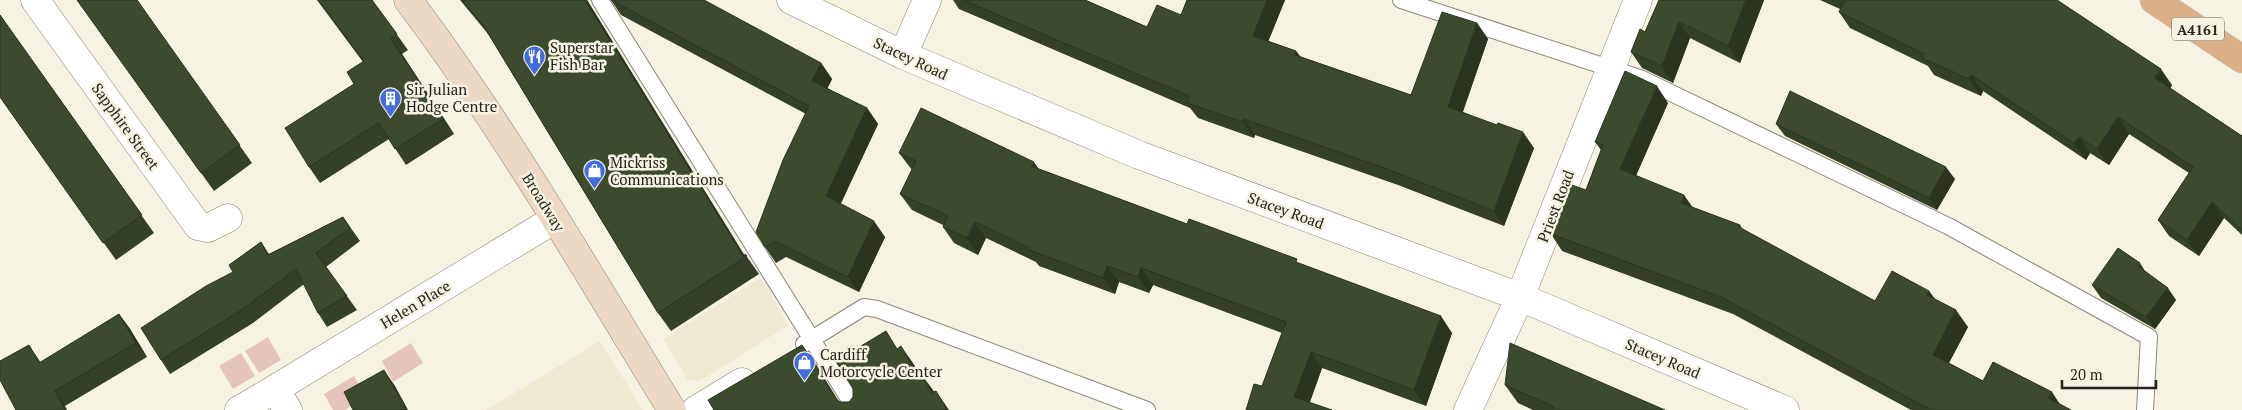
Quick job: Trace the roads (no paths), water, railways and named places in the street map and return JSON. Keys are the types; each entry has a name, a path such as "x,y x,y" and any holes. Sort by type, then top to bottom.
{"main road":[{"name":"Broadway","path":"408,0 448,53 554,219 672,410"},
{"name":"A4161","path":"2154,0 2242,59"}],"street":[{"name":"Sapphire Street","path":"35,0 198,226 208,228 228,218"},
{"name":"Stacey Road","path":"791,0 903,55 1139,156 1520,297 1785,410"},
{"path":"903,55 927,0"},
{"name":"Priest Road","path":"1468,410 1520,297 1638,0"},
{"name":"Helen Place","path":"239,410 282,400 554,219"},
{"path":"696,410 762,370"}],"lane":[{"path":"600,0 800,347 856,410"},
{"path":"1401,0 1640,78 1948,226 2148,337 2146,410"},
{"path":"800,347 864,307 877,309 1147,410"}],"place":[{"name":"Superstar Fish Bar","path":"534,75"},
{"name":"Sir Julian Hodge Centre","path":"390,117"},
{"name":"Mickriss Communications","path":"594,190"},
{"name":"Cardiff Motorcycle Center","path":"804,382"}]}
